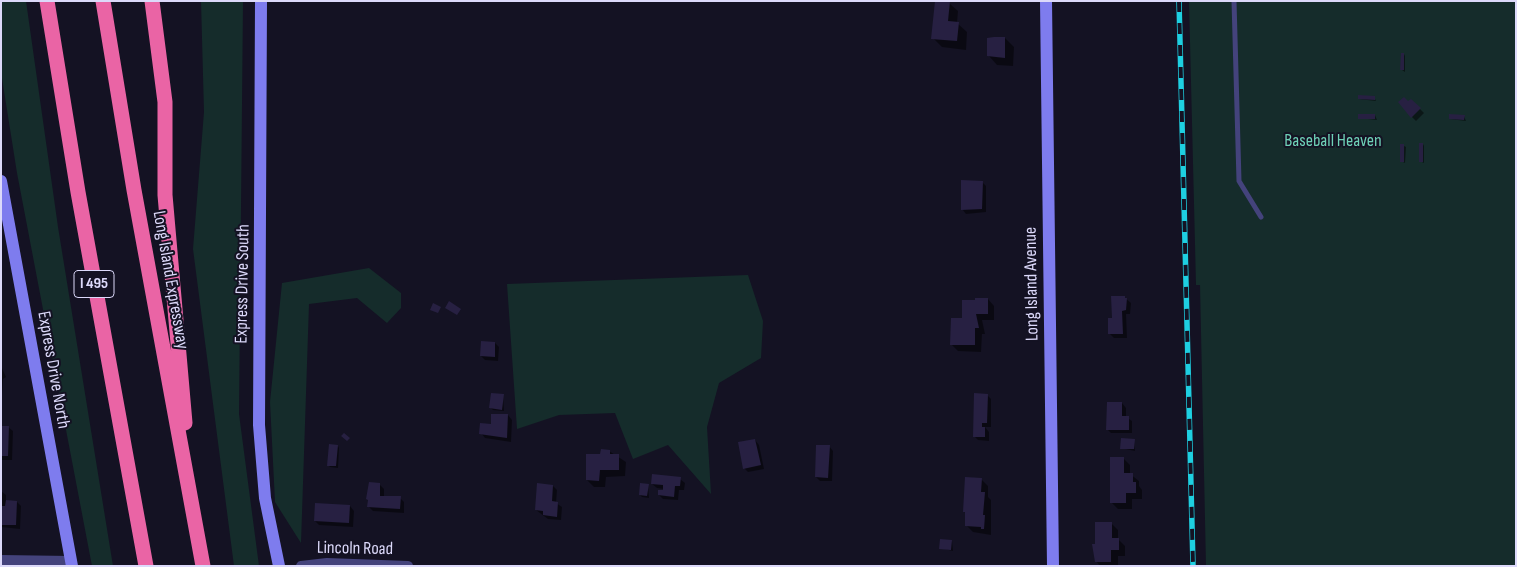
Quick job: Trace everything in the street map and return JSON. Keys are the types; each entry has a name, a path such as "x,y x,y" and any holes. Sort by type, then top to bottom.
{"highway":[{"name":"I 495","path":"46,1 81,209 146,566"},
{"name":"Long Island Expressway","path":"103,1 134,190 204,566"},
{"path":"152,1 165,102 165,194 183,383 188,481"}],"main road":[{"name":"Express Drive South","path":"261,1 259,425 265,498 279,566"},
{"name":"Long Island Avenue","path":"1046,1 1053,566"},
{"name":"Express Drive North","path":"1,181 72,564"}],"street":[{"path":"1,560 72,564"},
{"name":"Lincoln Road","path":"301,566 327,563 408,566"}],"lane":[{"path":"1234,1 1239,181 1261,217"}],"green space":[{"path":"1,1 26,1 58,227 113,566 92,566 17,173 1,72"},
{"path":"201,1 243,1 239,414 259,566 234,566 193,249 204,112"},
{"name":"Baseball Heaven","path":"1189,1 1516,1 1516,566 1206,566 1200,285 1196,285"},
{"path":"369,268 401,293 401,308 387,323 357,298 309,304 301,543 275,502 270,402 282,283"},
{"path":"748,275 763,321 761,358 719,383 707,427 711,494 668,445 633,459 615,413 559,415 517,429 507,284"}],"building":[{"path":"935,1 950,1 948,21 959,22 957,41 931,39"},
{"path":"1005,37 1005,58 987,56 987,38"},
{"path":"1401,53 1404,53 1404,70 1400,70"},
{"path":"1358,95 1375,96 1375,100 1358,99"},
{"path":"1404,97 1408,101 1411,99 1421,108 1411,118 1398,102"},
{"path":"1358,114 1375,114 1375,119 1358,119"},
{"path":"1449,114 1465,115 1464,120 1449,119"},
{"path":"1419,143 1423,143 1423,162 1419,162"},
{"path":"1400,144 1404,144 1404,162 1400,162"},
{"path":"961,180 983,181 982,209 961,210"},
{"path":"1111,296 1125,296 1127,298 1126,310 1122,311 1123,334 1108,334 1108,318 1112,318"},
{"path":"975,298 988,298 988,314 976,314 979,328 975,328 975,345 950,345 951,318 962,318 962,300 975,300"},
{"path":"449,301 461,309 457,315 445,308"},
{"path":"433,303 441,307 438,313 430,310"},
{"path":"481,341 495,342 495,357 480,356"},
{"path":"491,393 504,394 502,410 489,408"},
{"path":"974,393 988,394 987,423 982,423 982,427 985,427 985,437 973,437"},
{"path":"1107,402 1122,402 1122,416 1129,416 1129,430 1106,430"},
{"path":"491,414 508,414 507,438 479,434 480,423 491,424"},
{"path":"1,426 9,426 8,456 1,456"},
{"path":"344,433 350,438 347,441 341,436"},
{"path":"1121,438 1135,439 1134,449 1120,449"},
{"path":"755,439 761,465 743,469 738,442"},
{"path":"329,444 338,445 336,466 327,466"},
{"path":"816,445 830,445 828,478 815,477"},
{"path":"601,449 610,450 610,454 619,454 619,470 600,470 599,481 586,480 586,454 600,454"},
{"path":"1110,457 1124,457 1124,473 1133,473 1133,482 1136,482 1136,493 1126,493 1126,503 1110,503"},
{"path":"652,474 681,477 680,486 675,486 674,497 658,495 658,490 663,490 663,485 651,484"},
{"path":"965,477 982,478 981,492 985,492 984,529 981,529 981,527 965,526 965,512 963,512"},
{"path":"369,482 380,483 380,496 401,496 400,509 367,507 368,500 366,499"},
{"path":"537,483 553,485 552,501 558,502 557,517 543,515 543,511 535,510"},
{"path":"640,483 649,484 647,496 639,495"},
{"path":"6,500 17,501 16,525 1,525 1,506 5,506"},
{"path":"315,503 350,505 349,523 314,521"},
{"path":"1095,522 1112,522 1112,538 1119,538 1119,550 1111,550 1111,562 1095,562 1092,544 1095,544"},
{"path":"940,539 952,540 951,550 939,549"}],"railway":[{"path":"1179,1 1193,566"}]}
